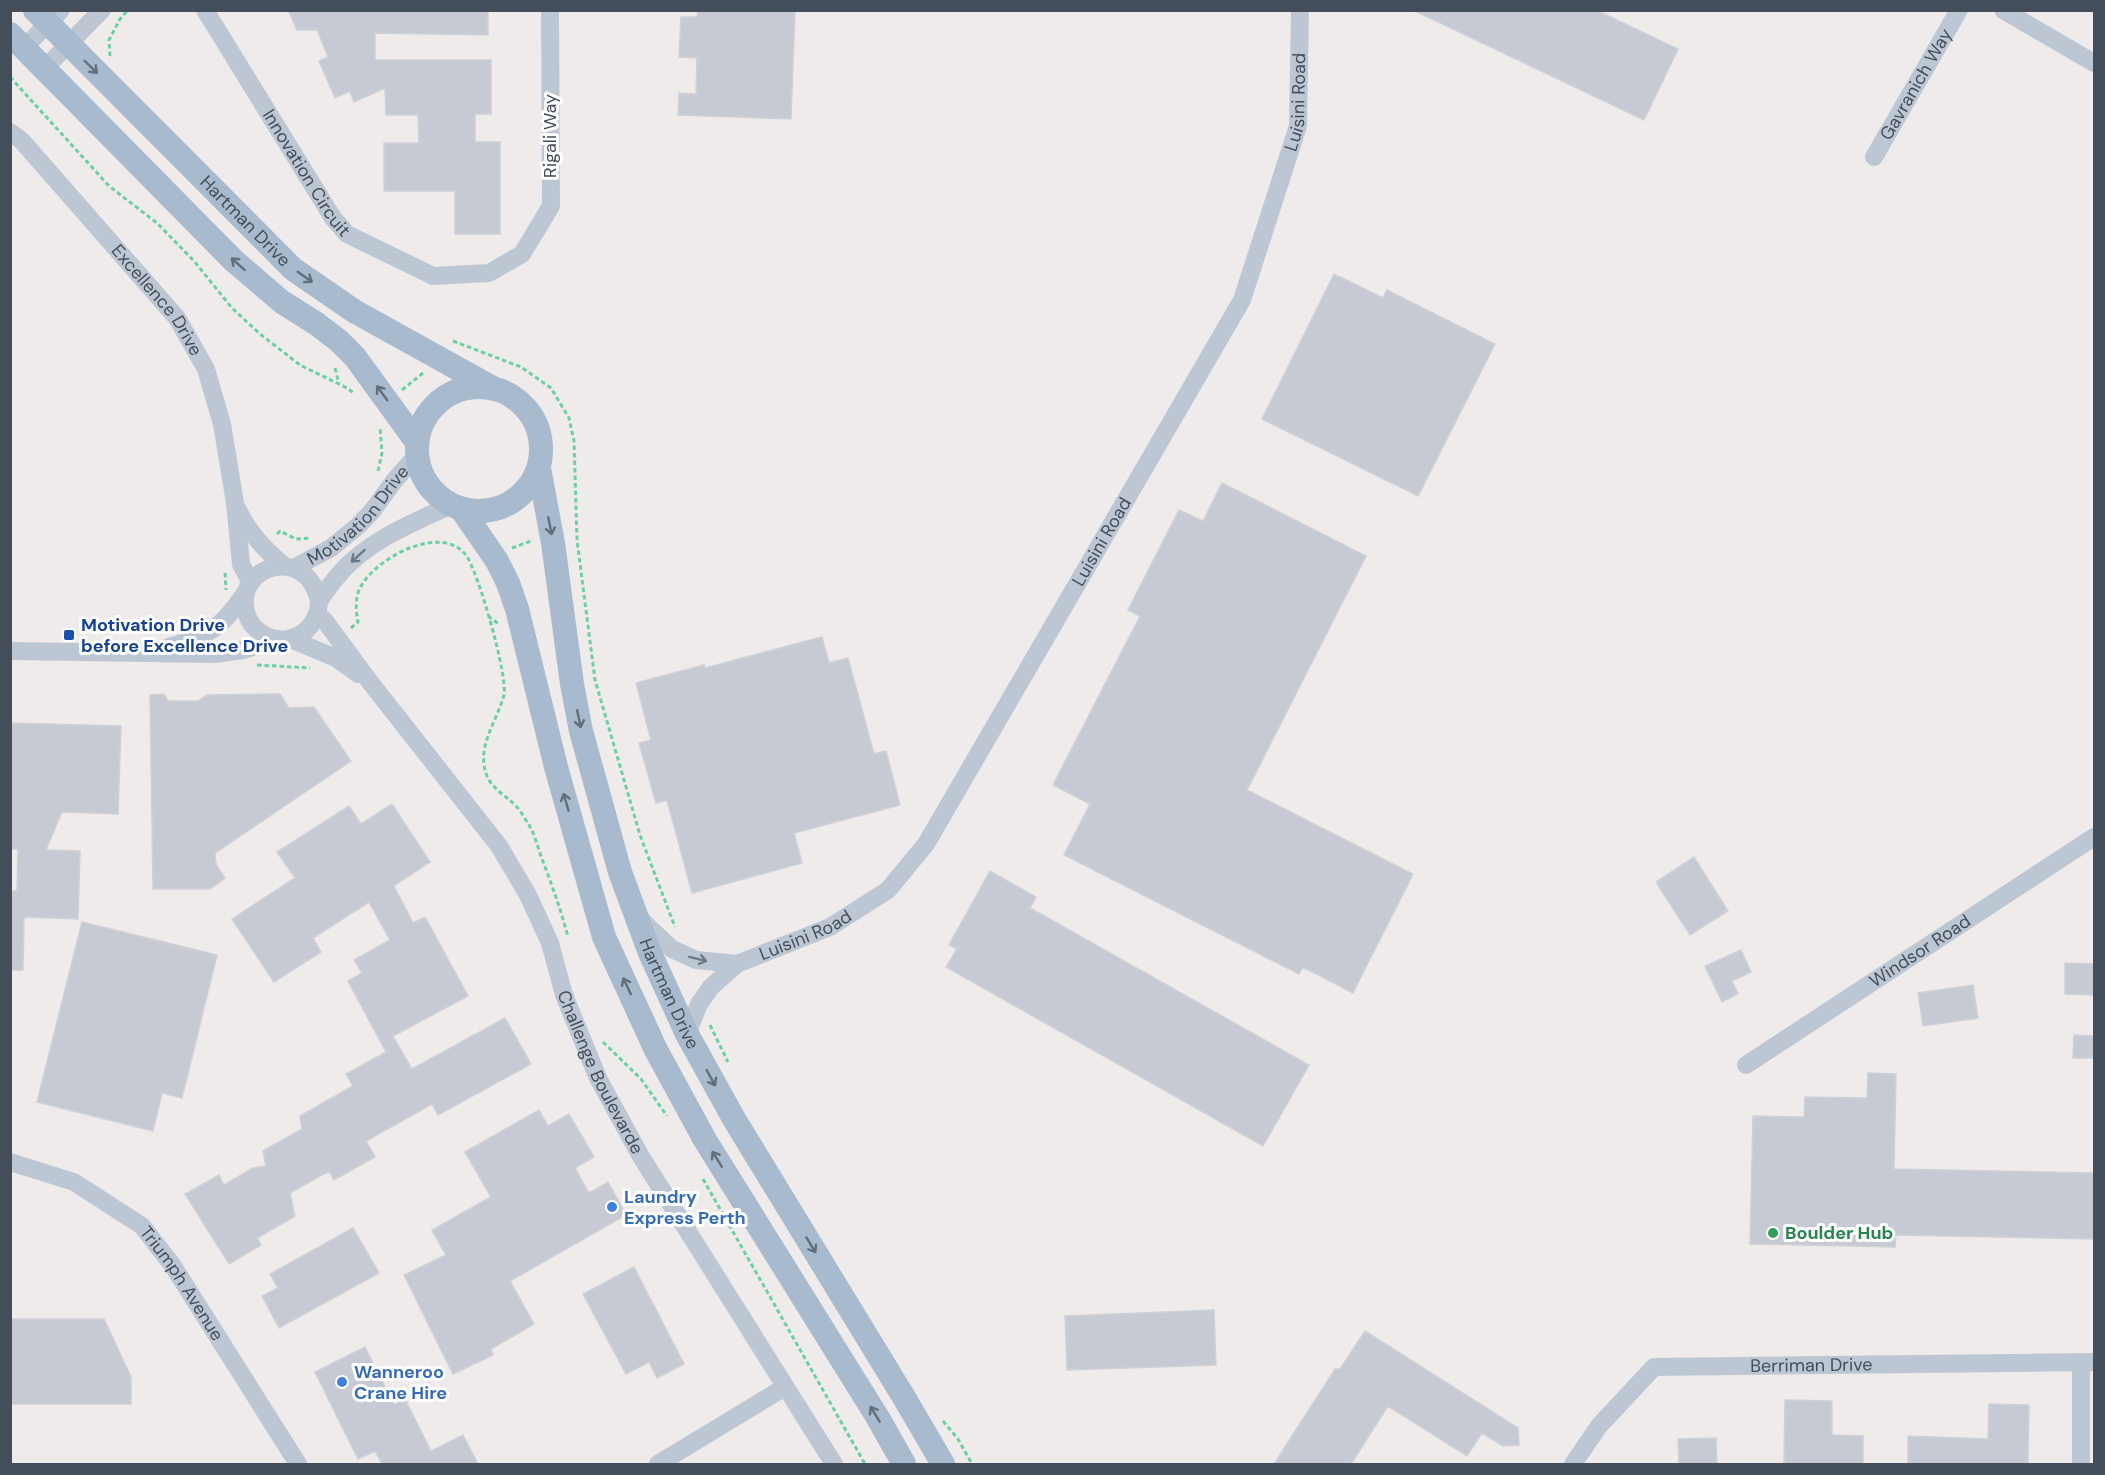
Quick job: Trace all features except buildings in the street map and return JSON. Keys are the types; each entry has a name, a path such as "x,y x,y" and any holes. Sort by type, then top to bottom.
{"main road":[{"name":"Hartman Drive","path":"48,15 68,45 293,269 354,311 491,387"},
{"name":"Hartman Drive","path":"17,41 234,261 282,302 339,341 355,357 387,400 416,448"},
{"path":"471,387 491,387 506,392 518,400 533,417 541,439 542,454 532,483 521,495 494,510 478,512 457,507 434,493 422,476 416,448 422,421 434,405 451,393 471,387"},
{"name":"Hartman Drive","path":"539,468 553,539 572,684 581,730 620,872 650,953 687,1034 734,1119 943,1464"},
{"name":"Hartman Drive","path":"457,507 494,557 508,582 518,609 556,767 604,937 656,1050 705,1140 872,1408 904,1464"}],"street":[{"path":"44,69 102,10"},
{"name":"Innovation Circuit","path":"206,10 333,218 347,234 433,276 489,273 522,254"},
{"name":"Rigali Way","path":"522,254 550,206 550,10"},
{"name":"Luisini Road","path":"687,1034 699,1004 711,987 737,964 830,927 888,890 926,844 1242,300 1298,126 1300,10"},
{"name":"Gavranich Way","path":"1874,157 1959,10"},
{"path":"2003,10 2094,63"},
{"path":"17,41 48,15"},
{"name":"Excellence Drive","path":"10,132 22,141 177,318 206,369 222,424 235,503 241,564 249,587"},
{"name":"Motivation Drive","path":"289,567 331,548 359,525 373,510 416,448"},
{"name":"Excellence Drive","path":"235,503 248,530 257,541 289,567"},
{"name":"Motivation Drive","path":"318,608 343,570 367,549 457,507"},
{"path":"10,651 227,653 302,634 311,625 318,608 317,590 304,573 289,567 265,570 249,587 225,621 211,632 198,639 153,652"},
{"path":"249,587 245,602 251,622 267,636 283,639"},
{"name":"Challenge Boulevarde","path":"318,608 370,682 499,846 522,885 550,943 564,995 598,1078 640,1155 834,1464"},
{"name":"Challenge Boulevarde","path":"283,639 326,654 370,682"},
{"name":"Windsor Road","path":"1746,1065 2094,837"},
{"name":"Luisini Road","path":"635,914 672,949 696,960 737,964"},
{"name":"Triumph Avenue","path":"10,1162 74,1182 142,1226 173,1266 298,1464"},
{"path":"2080,1464 2087,1362"},
{"name":"Berriman Drive","path":"1573,1464 1599,1426 1654,1366 2087,1362"},
{"path":"658,1464 785,1387"}],"path":[{"path":"387,400 427,370 437,358"},
{"path":"494,557 539,538 577,540"},
{"path":"339,640 358,622 356,604 360,589 374,571 401,551 427,543 443,543 456,546 465,554 473,567 494,633 505,692 484,747 484,764 488,781 516,807 530,827 563,917 568,939"},
{"path":"252,665 312,668 326,654"},
{"path":"602,1041 641,1079 669,1120"},
{"path":"699,1172 865,1464"}],"place":[{"name":"Motivation Drive before Excellence Drive","path":"69,635"},
{"name":"Laundry Express Perth","path":"612,1207"},
{"name":"Boulder Hub","path":"1773,1233"},
{"name":"Wanneroo Crane Hire","path":"342,1382"}]}
